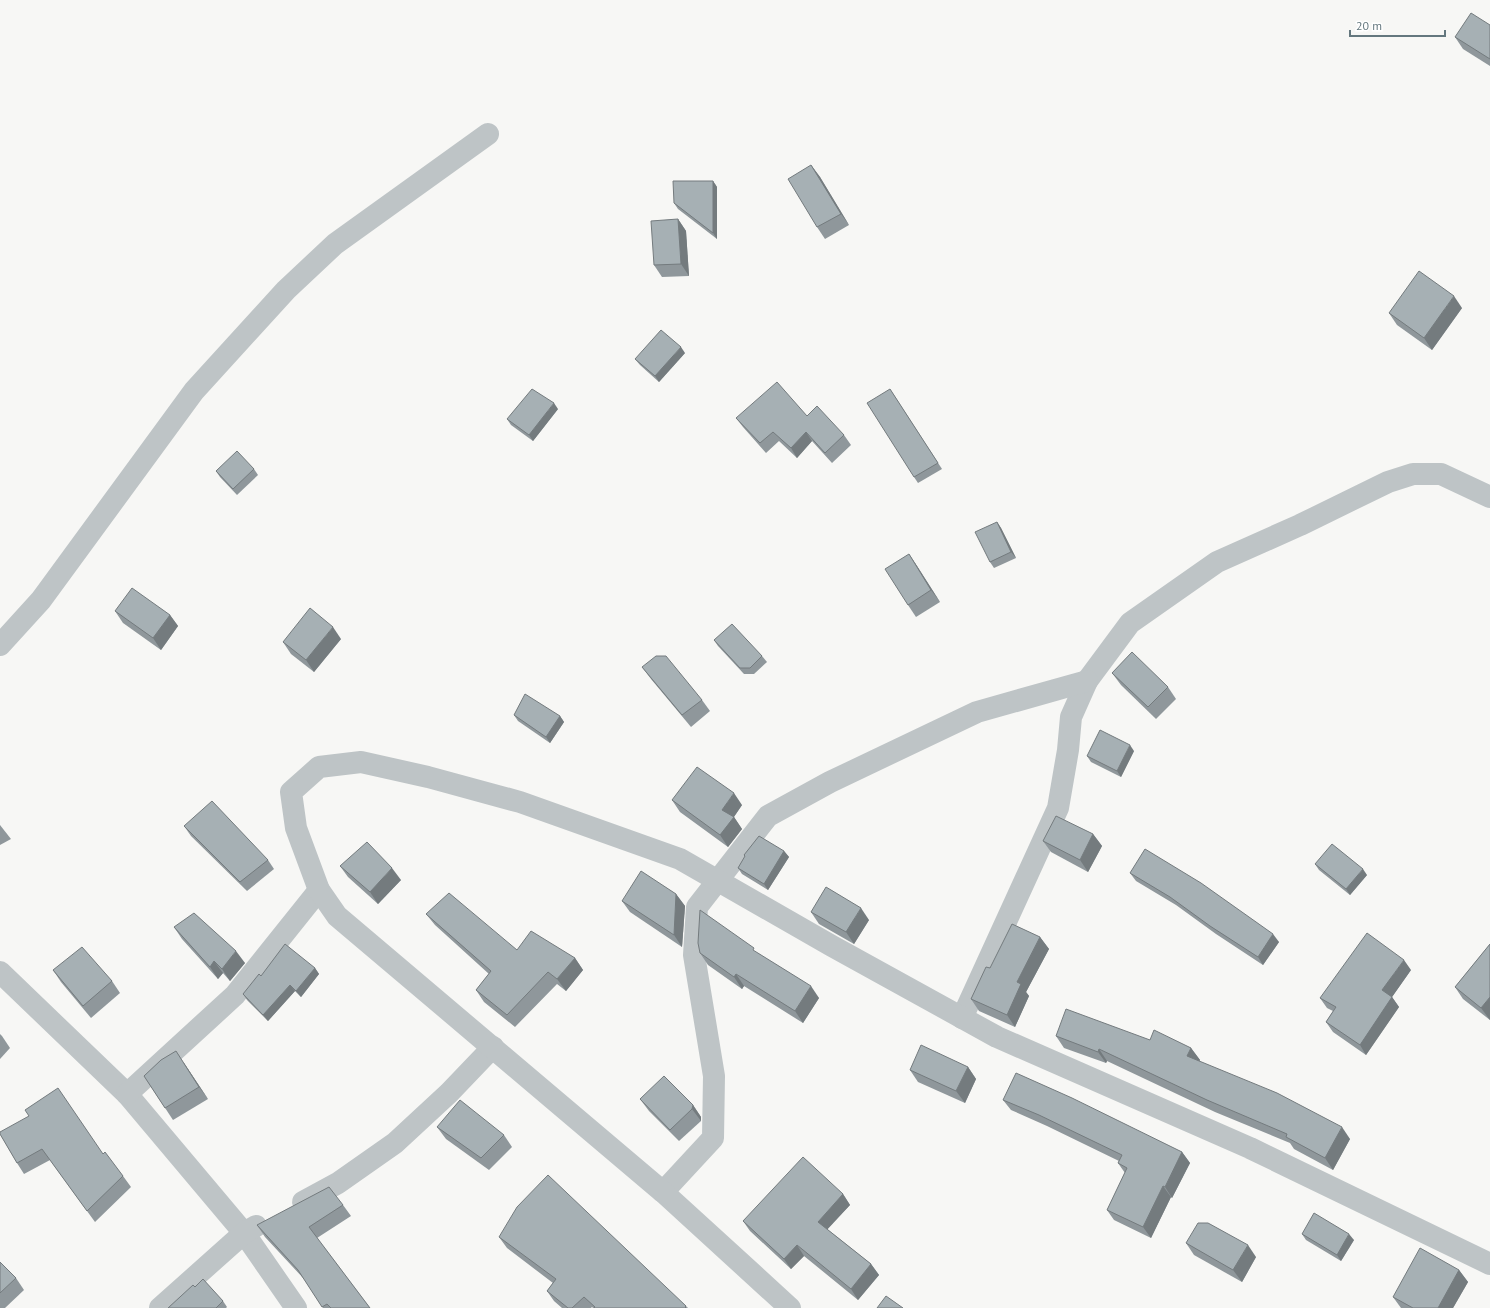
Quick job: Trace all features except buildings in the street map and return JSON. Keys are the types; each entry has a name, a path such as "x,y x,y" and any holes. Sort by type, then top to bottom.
{"street":[{"path":"0,645 41,600 194,391 286,290 335,244 488,134"},
{"path":"962,1018 1058,808 1068,750 1071,717 1087,681 1130,623 1217,562 1300,525 1388,482 1413,474 1441,474 1490,497"},
{"path":"663,1192 713,1138 714,1076 694,955 698,907 717,880 768,816 830,782 977,712 1087,681"},
{"path":"790,1308 663,1192 337,916 319,890 296,828 291,792 319,767 361,762 428,777 520,802 680,859 996,1037 1250,1148 1490,1264"},
{"path":"127,1094 235,995 319,890"},
{"path":"0,972 127,1094 244,1233 296,1308"},
{"path":"160,1308 244,1233 338,1183 395,1143 449,1093 493,1047"}]}
